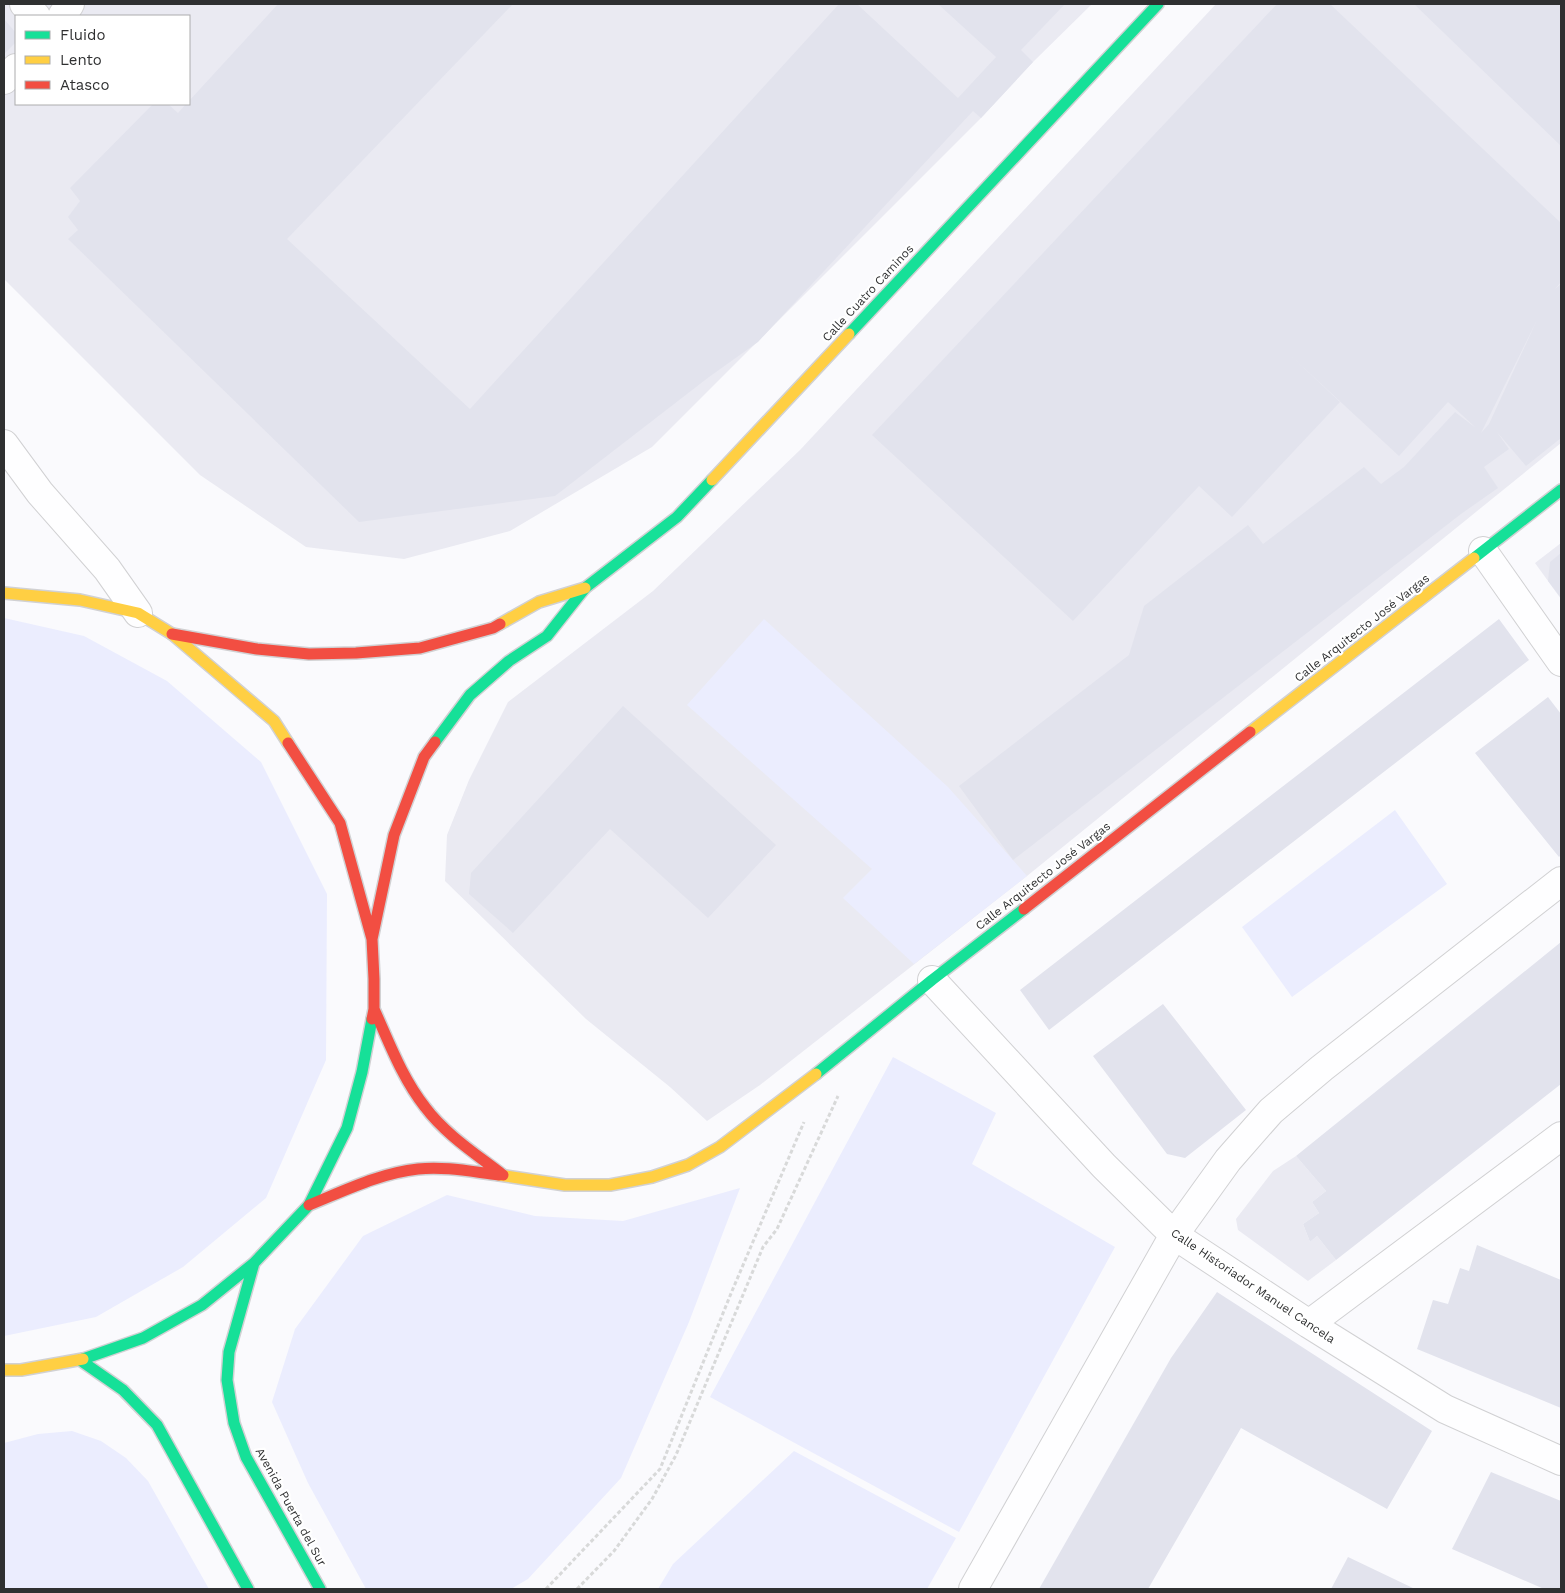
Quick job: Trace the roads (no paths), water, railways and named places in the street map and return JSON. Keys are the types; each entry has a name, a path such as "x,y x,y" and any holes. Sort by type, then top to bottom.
{"main road":[{"name":"Calle Cuatro Caminos","path":"372,939 394,835 424,757 470,694 509,661 547,636 585,588 677,518 1158,4"},
{"name":"Calle Arquitecto José Vargas","path":"309,1205 376,1178 419,1169 462,1170 565,1185 610,1185 652,1177 688,1165 720,1147 808,1081 932,980 1561,490"},
{"name":"Calle Cuatro Caminos","path":"172,634 257,649 309,654 356,653 420,648 493,628 539,602 585,588"},
{"path":"4,594 80,600 138,614 172,634 274,721 340,823 372,939 374,979 374,1009 362,1072 347,1128 309,1205 254,1263 202,1305 143,1338 80,1360 21,1370 4,1370"},
{"name":"Calle Arquitecto José Vargas","path":"374,1009 400,1066 416,1094 434,1118 503,1175"},
{"name":"Avenida Puerta del Sur","path":"254,1263 229,1352 227,1380 234,1423 246,1457 320,1589"},
{"path":"80,1360 123,1390 157,1425 248,1589"},
{"path":"4,1380 21,1370"}],"street":[{"path":"24,4 35,15"},
{"path":"63,15 70,4"},
{"path":"4,80 15,69"},
{"path":"4,444 40,493 107,569 138,614"},
{"path":"1483,551 1561,662"},
{"path":"973,1589 1174,1235 1228,1160 1271,1111 1322,1068 1561,881"},
{"name":"Calle Historiador Manuel Cancela","path":"932,980 1104,1166 1174,1235 1309,1324 1445,1409 1561,1461"},
{"path":"1309,1324 1561,1136"}]}
